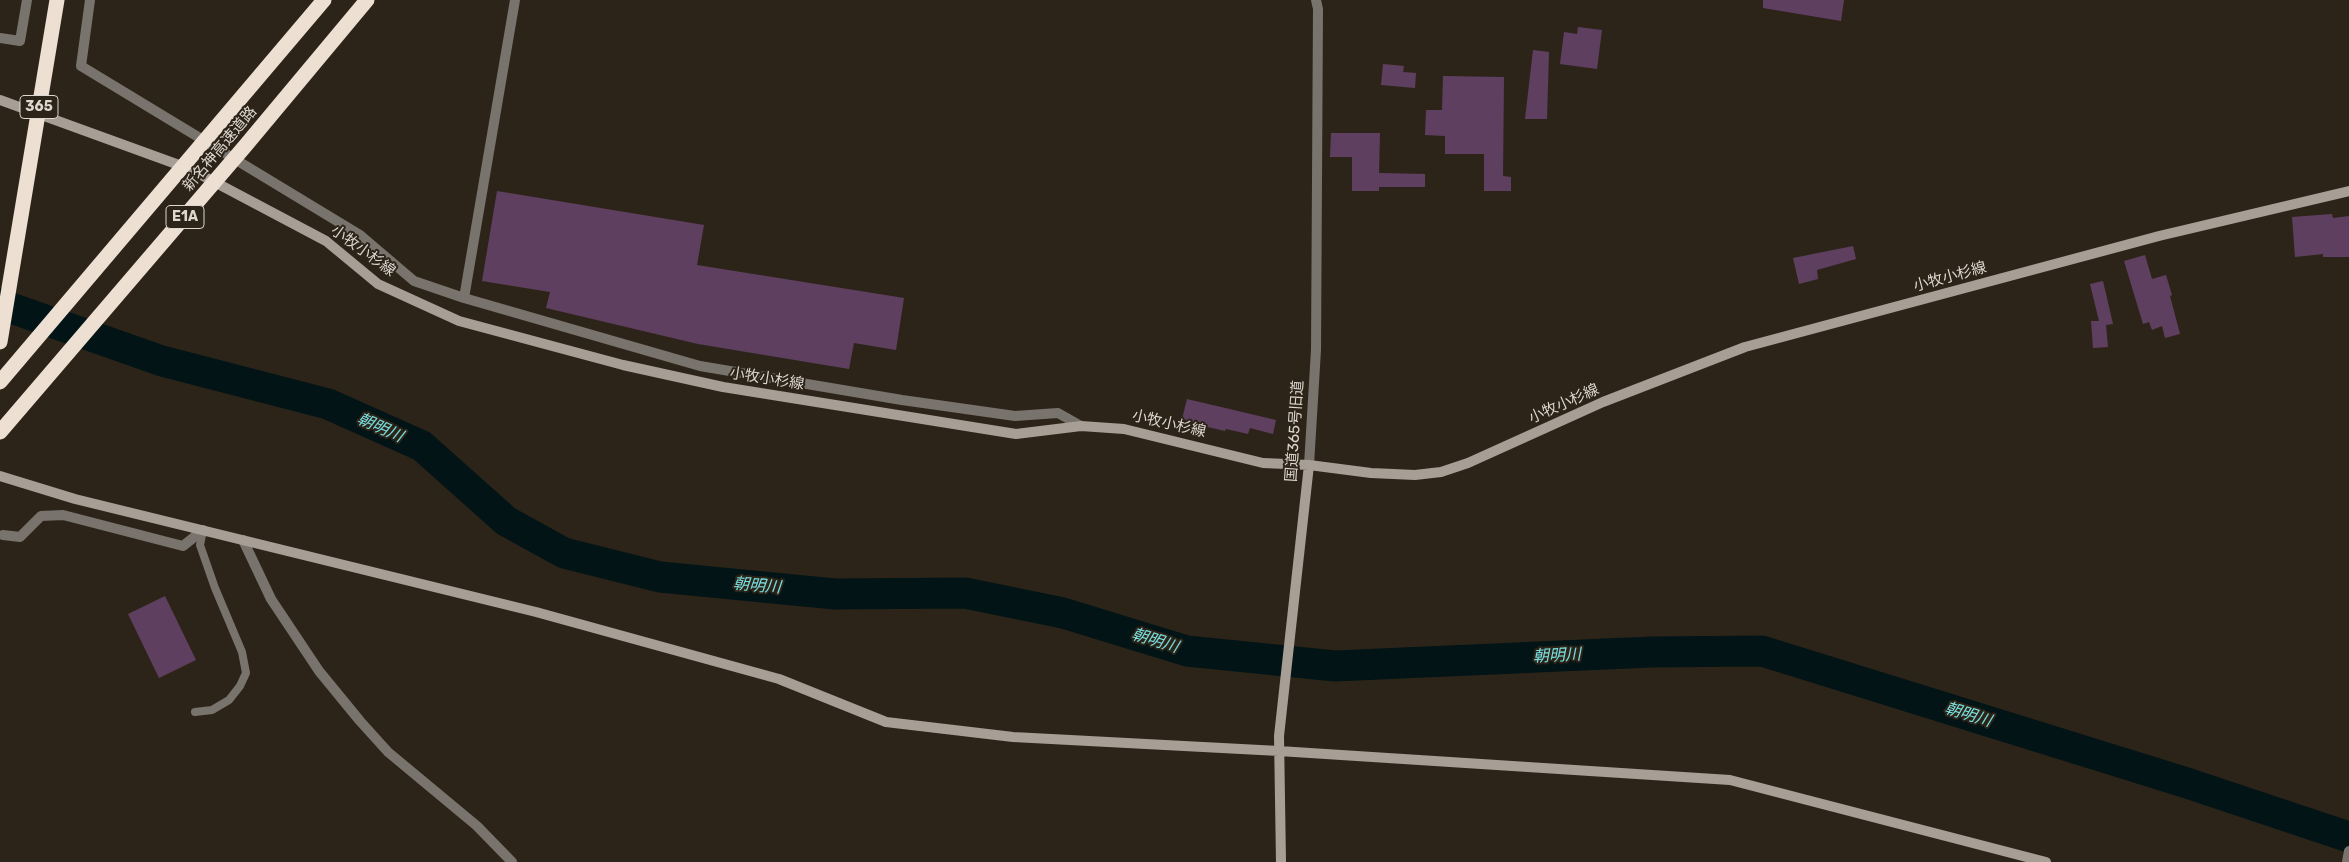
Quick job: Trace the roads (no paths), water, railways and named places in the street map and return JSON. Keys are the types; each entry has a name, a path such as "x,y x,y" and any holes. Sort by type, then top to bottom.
{"highway":[{"name":"365","path":"0,342 57,0"},
{"name":"新名神高速道路","path":"0,382 324,0"},
{"name":"新名神高速道路","path":"0,432 246,145 367,0"}],"street":[{"path":"0,38 20,41 27,0"},
{"path":"90,0 81,66 360,235 414,281 464,298 700,366 902,400 1016,416 1058,413 1081,426"},
{"path":"464,298 475,245 515,0"},
{"name":"国道365号旧道","path":"1281,862 1279,736 1308,478 1316,350 1318,10 1316,0"},
{"name":"小牧小杉線","path":"0,100 190,169 326,241 378,284 459,321 624,365 723,387 1016,434 1081,426 1124,429 1263,463 1309,465 1371,473 1415,475 1441,472 1468,463 1603,402 1745,347 2159,236 2349,191"},
{"path":"0,476 75,499 536,612 779,679 886,722 1013,737 1278,751 1730,780 2046,862"},
{"path":"3,534 20,537 41,516 63,515 183,546 203,530"},
{"path":"243,540 272,599 319,671 360,722 388,752 477,826 512,862"},
{"path":"2347,862 2349,851"}],"lane":[{"path":"195,712 212,710 228,700 240,686 246,673 242,652 214,588 200,545 203,530"}],"waterway":[{"name":"朝明川","path":"0,304 162,361 328,404 422,446 506,521 564,553 660,577 835,594 965,593 1063,613 1187,651 1335,666 1651,652 1762,651 2187,783 2349,837"}]}
